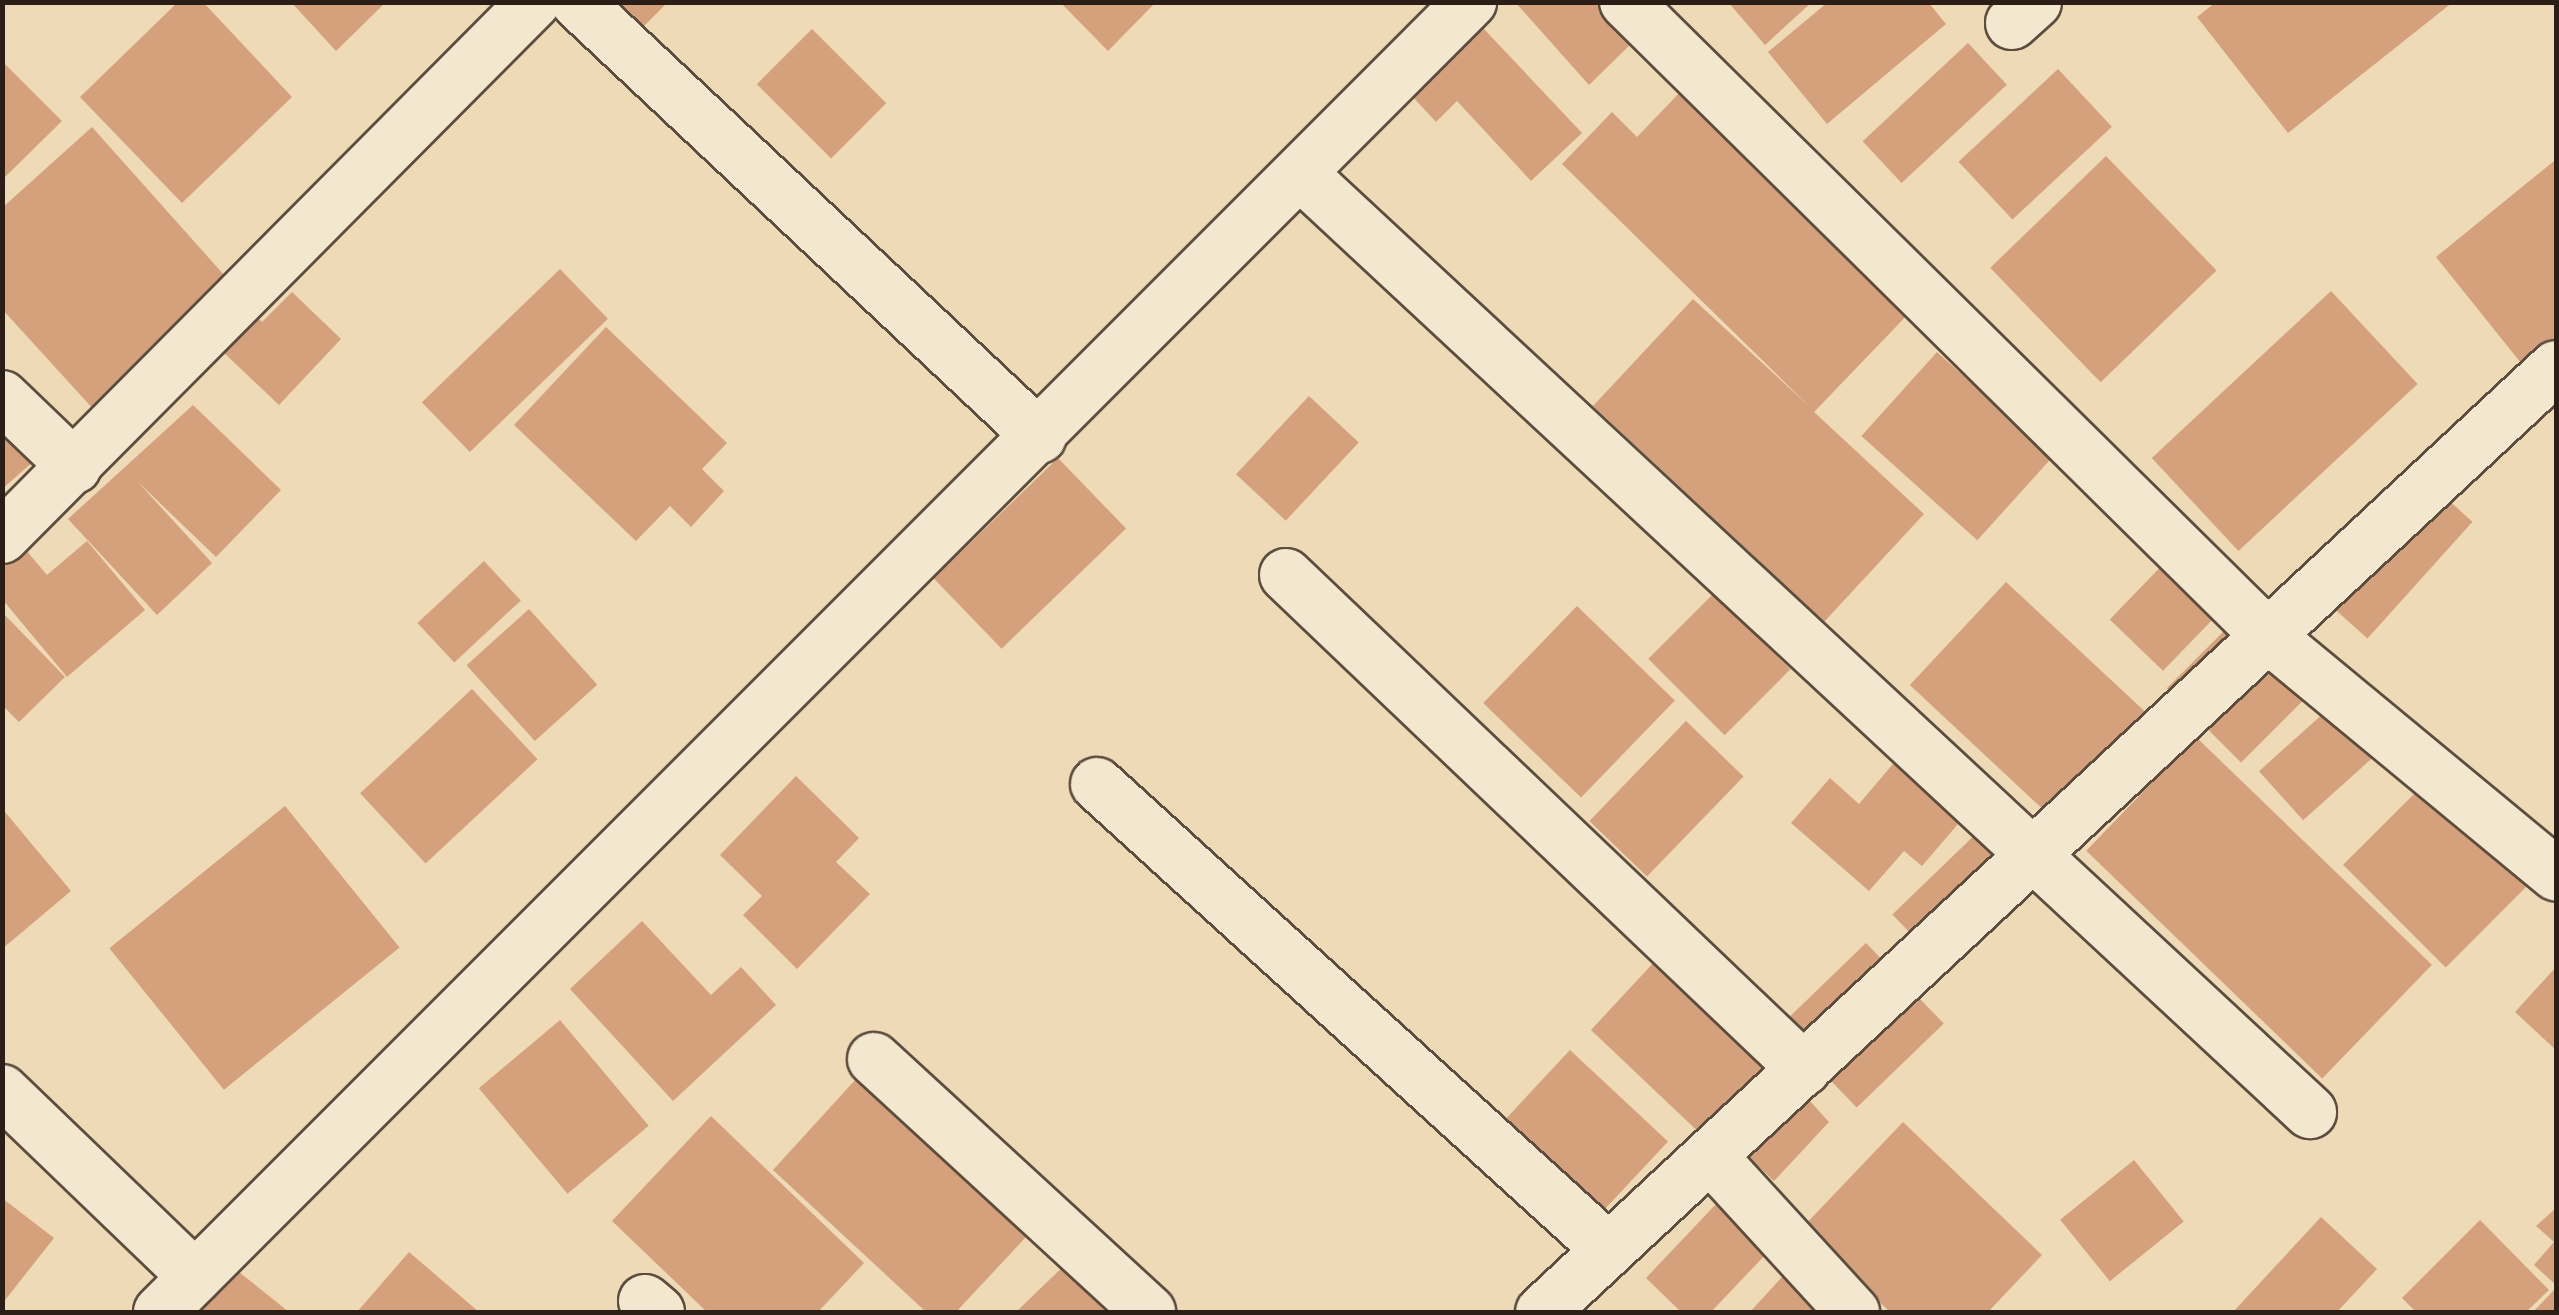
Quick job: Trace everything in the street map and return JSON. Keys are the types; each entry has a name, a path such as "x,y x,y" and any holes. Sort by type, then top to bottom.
{"street":[{"path":"2,537 534,2"},
{"path":"576,2 1040,437"},
{"path":"1626,2 2268,636 2556,874"},
{"path":"2,1091 178,1295 1303,176 1442,12"},
{"path":"1303,176 2030,858 2310,1112"},
{"path":"1542,1312 2556,367"},
{"path":"2,397 75,467"},
{"path":"1286,575 1804,1069"},
{"path":"1097,784 1609,1250"},
{"path":"874,1059 1149,1312"},
{"path":"1710,1156 1853,1312"}],"building":[{"path":"178,2 203,2 292,97 182,203 80,97"},
{"path":"291,2 386,2 336,51"},
{"path":"620,2 668,2 643,27"},
{"path":"1060,2 1156,2 1108,51"},
{"path":"1515,2 1601,2 1636,39 1589,85"},
{"path":"1728,2 1812,2 1765,45"},
{"path":"1828,2 1928,2 1946,24 1827,124 1768,52"},
{"path":"2216,2 2453,2 2288,133 2197,17"},
{"path":"1483,28 1582,133 1531,181 1457,101 1436,122 1412,96"},
{"path":"812,29 886,103 831,158 757,84"},
{"path":"1968,43 2007,85 1902,183 1863,141"},
{"path":"2,61 62,121 2,180"},
{"path":"2058,69 2112,127 2012,220 1959,162"},
{"path":"1687,85 1915,307 1814,412 1924,514 1824,622 1593,406 1693,299 1811,408 1562,164 1612,112 1637,137"},
{"path":"92,127 233,285 95,411 2,309 2,208"},
{"path":"2106,156 2216,270 2101,382 1990,268"},
{"path":"2554,161 2556,342 2525,368 2436,257"},
{"path":"560,269 608,319 470,452 422,402"},
{"path":"2331,291 2418,384 2238,551 2152,458"},
{"path":"292,292 341,339 279,405 220,349 253,313 262,322"},
{"path":"606,327 727,443 702,469 724,491 691,527 670,506 636,541 514,425"},
{"path":"1937,352 2053,456 1977,540 1861,436"},
{"path":"1309,396 1359,442 1286,521 1236,474"},
{"path":"193,405 281,490 216,557 137,481 212,563 157,615 68,519"},
{"path":"2,426 34,461 2,489"},
{"path":"1058,458 1126,528 1002,649 934,578"},
{"path":"2416,471 2472,522 2367,639 2311,588"},
{"path":"87,541 145,610 67,677 2,599 2,568 25,549 47,575"},
{"path":"2173,554 2226,605 2163,671 2110,619"},
{"path":"484,561 521,600 454,663 417,623"},
{"path":"2006,582 2175,740 2079,843 1910,685"},
{"path":"1714,593 1790,669 1725,735 1648,659"},
{"path":"1577,606 1675,700 1581,798 1483,703"},
{"path":"529,609 597,685 535,741 467,665"},
{"path":"2,612 65,677 19,722 2,705"},
{"path":"2241,614 2315,688 2241,762 2167,688"},
{"path":"472,689 537,759 426,864 360,793"},
{"path":"2337,701 2381,750 2303,820 2259,771"},
{"path":"1686,721 1744,777 1647,877 1589,821"},
{"path":"2196,737 2432,965 2322,1079 2086,851"},
{"path":"1898,758 1964,817 1922,866 1904,851 1869,891 1791,823 1830,778 1859,804"},
{"path":"796,776 859,838 836,862 870,894 797,969 743,915 762,896 720,855"},
{"path":"2428,780 2531,883 2446,967 2343,865"},
{"path":"285,806 400,947 224,1090 109,948"},
{"path":"5,812 71,891 2,949 2,815"},
{"path":"1983,827 2036,882 1945,969 1892,915"},
{"path":"642,921 711,995 741,967 776,1005 673,1101 570,989"},
{"path":"1866,943 1944,1024 1857,1108 1779,1027"},
{"path":"1669,946 1829,1122 1774,1181 1719,1129 1707,1140 1591,1030"},
{"path":"2556,967 2556,1050 2515,1012"},
{"path":"560,1020 649,1126 568,1194 479,1088"},
{"path":"1570,1050 1668,1141 1592,1223 1494,1131"},
{"path":"856,1079 1026,1237 956,1312 926,1312 773,1170"},
{"path":"711,1116 864,1263 818,1312 707,1312 612,1221"},
{"path":"1903,1122 2042,1255 1988,1312 1890,1312 1802,1228"},
{"path":"2134,1160 2184,1221 2110,1281 2060,1220"},
{"path":"2,1198 54,1238 2,1304"},
{"path":"1716,1204 1767,1253 1711,1312 1681,1312 1646,1278"},
{"path":"2556,1208 2556,1285 2534,1265 2554,1242 2536,1226"},
{"path":"2321,1217 2377,1269 2337,1312 2233,1312"},
{"path":"2480,1220 2549,1290 2526,1312 2416,1312 2402,1298"},
{"path":"409,1252 479,1312 357,1312"},
{"path":"219,1256 289,1312 175,1312"},
{"path":"1071,1259 1123,1312 1016,1312"},
{"path":"1783,1276 1823,1312 1750,1312"},
{"path":"2554,1290 2556,1312 2533,1312"}]}
